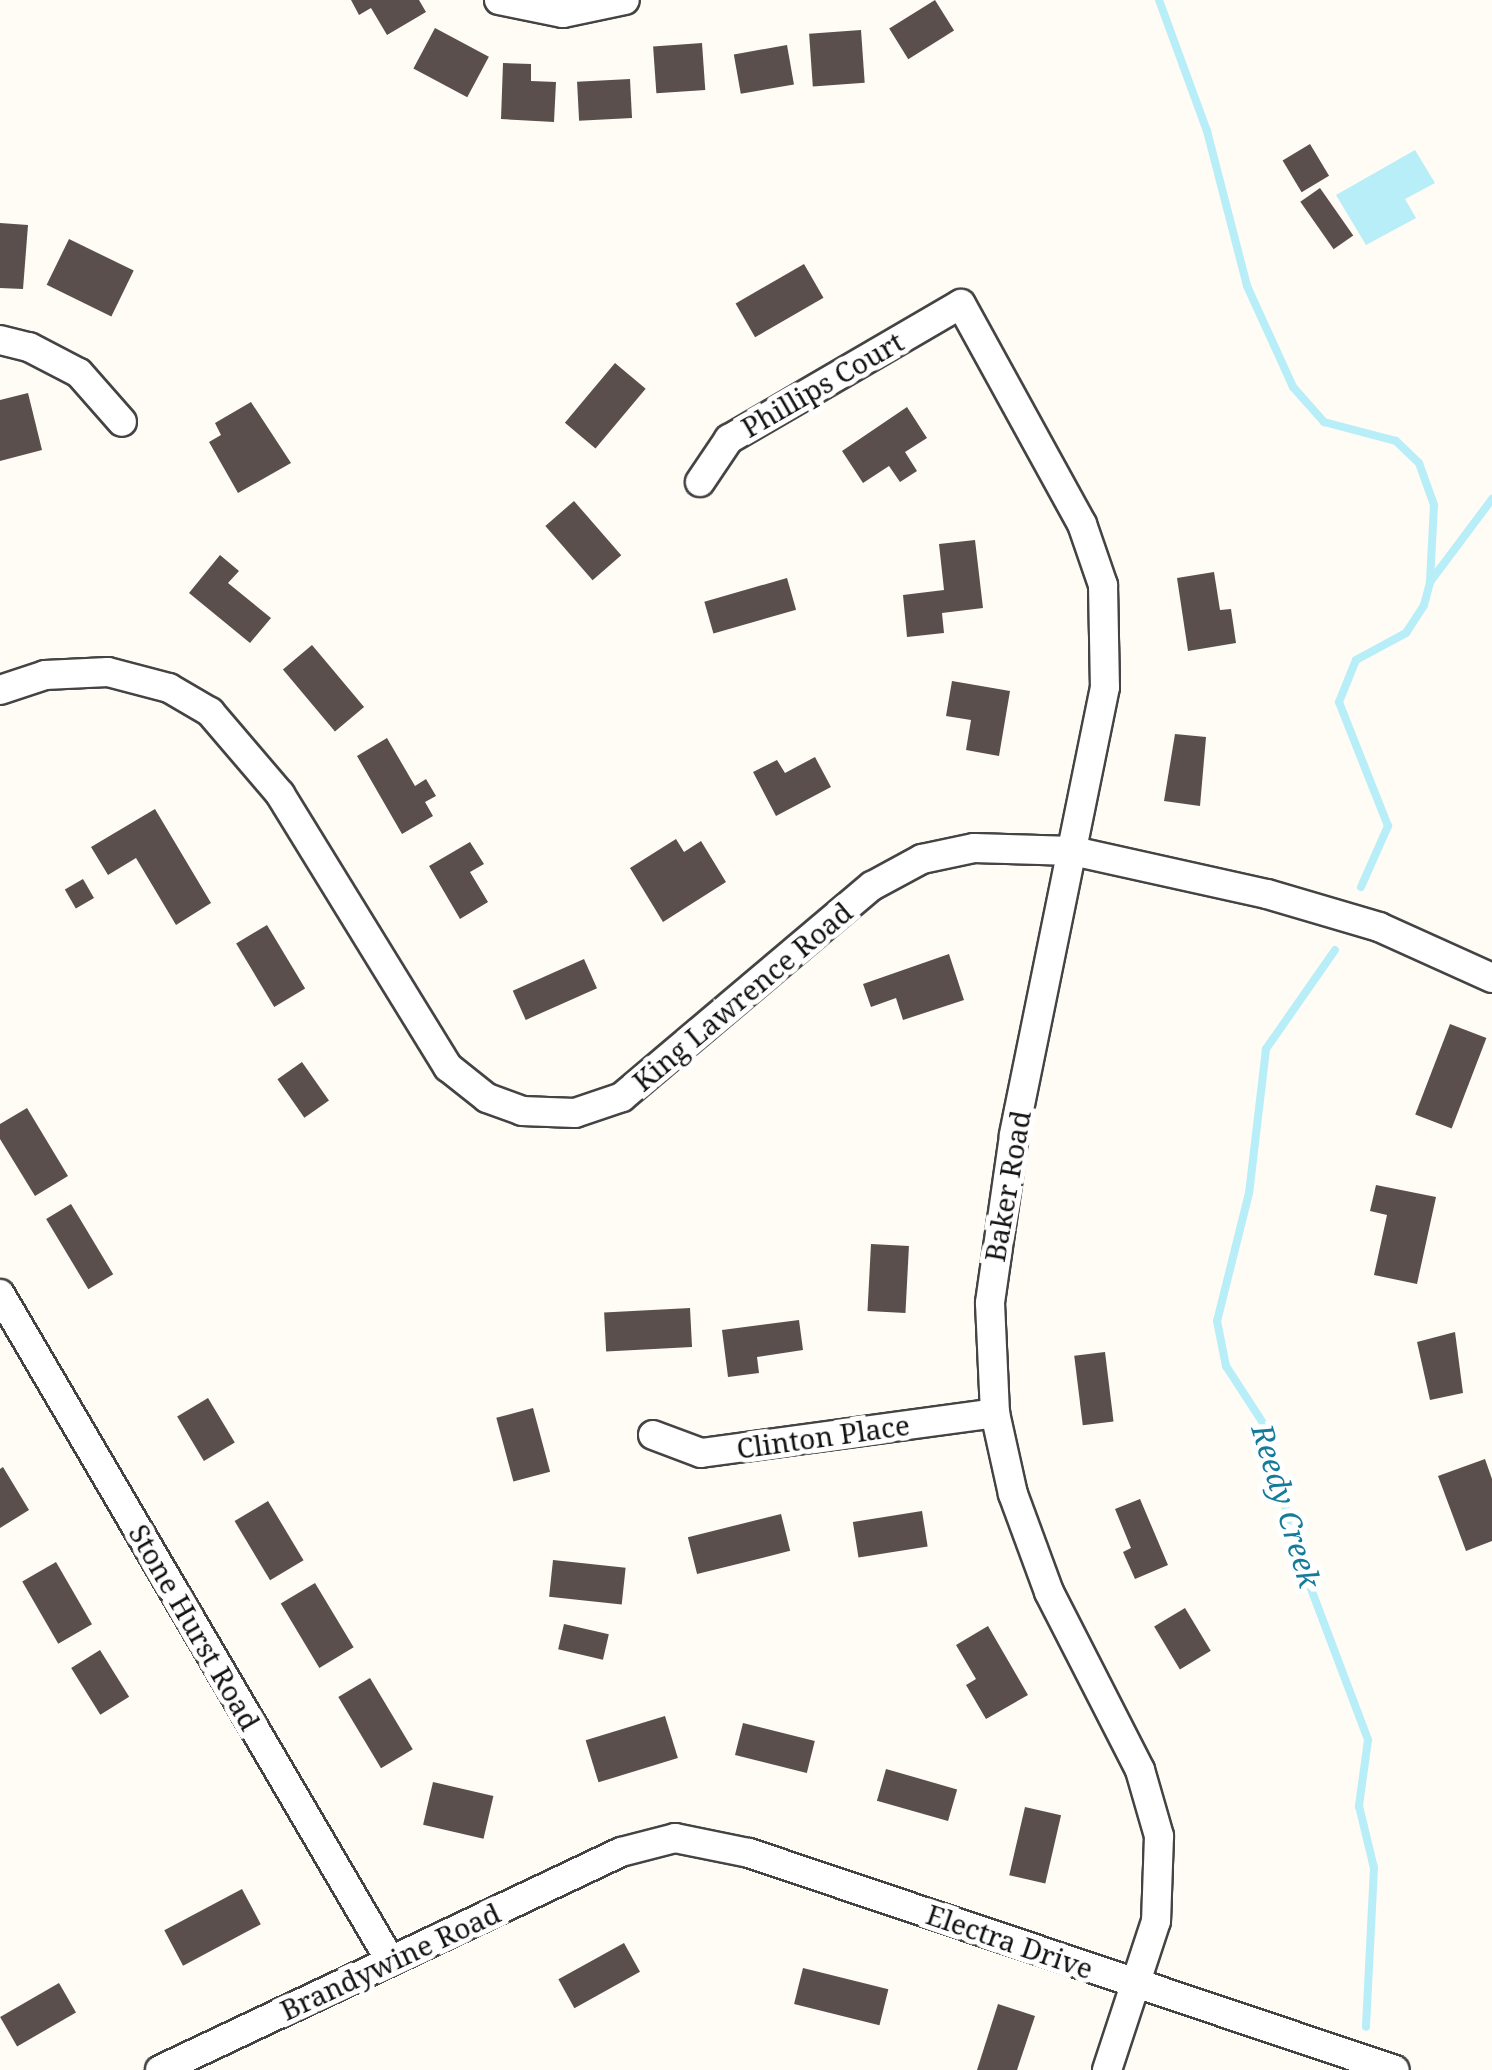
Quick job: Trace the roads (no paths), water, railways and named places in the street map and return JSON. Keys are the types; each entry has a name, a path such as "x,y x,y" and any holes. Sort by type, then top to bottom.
{"street":[{"path":"499,0 552,12 625,0"},
{"name":"Phillips Court","path":"700,482 729,438 960,304"},
{"name":"Baker Road","path":"960,304 1082,524 1103,585 1104,687 998,1220 990,1302 995,1413 1030,1547 1152,1804 1160,1895 1107,2070"},
{"path":"0,340 29,346 79,373 122,422"},
{"name":"King Lawrence Road","path":"0,690 58,673 108,672 170,688 210,712 280,794 448,1067 487,1098 548,1115 622,1097 872,886 908,866 974,848 1073,851 1336,911 1492,978"},
{"name":"Stone Hurst Road","path":"0,1294 390,1960"},
{"name":"Clinton Place","path":"653,1435 702,1453 995,1413"},
{"name":"Electra Drive","path":"621,1852 675,1838 704,1840 1395,2070"},
{"name":"Brandywine Road","path":"160,2070 621,1852"}],"water":[{"path":"1415,150 1435,183 1405,199 1416,218 1366,245 1336,195"}],"waterway":[{"path":"1159,0 1207,131 1247,286 1293,387 1324,422 1396,441 1419,463 1434,505 1430,582"},
{"name":"Reedy Creek","path":"1361,887 1388,826 1339,702 1356,660 1406,633 1424,605 1430,582 1492,499"},
{"name":"Reedy Creek","path":"1335,950 1266,1049 1249,1193 1217,1321 1226,1366 1265,1426 1296,1549 1368,1740 1359,1806 1374,1868 1366,2027"}]}
